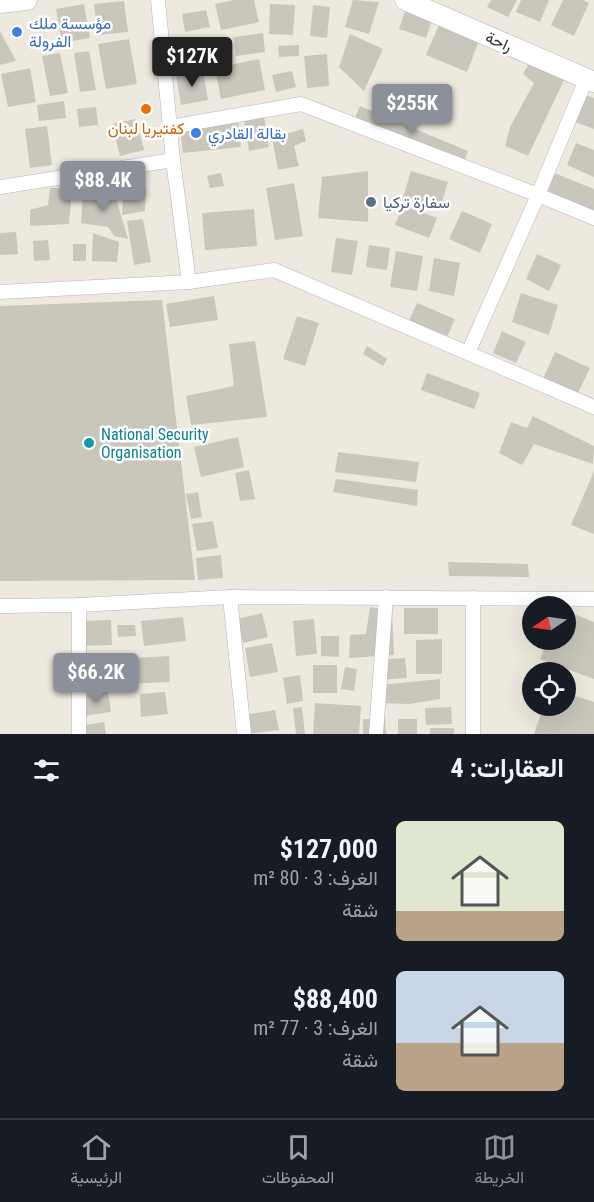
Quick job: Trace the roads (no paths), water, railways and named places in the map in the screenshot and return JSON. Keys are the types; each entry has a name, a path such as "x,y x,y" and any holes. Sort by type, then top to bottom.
{"street":[{"path":"0,3 27,0"},
{"path":"158,0 173,160 189,282"},
{"name":"راحة","path":"405,0 590,81"},
{"path":"468,353 590,81"},
{"path":"170,127 301,104 594,218"},
{"path":"0,187 173,160"},
{"path":"0,292 189,282 274,270 594,407"},
{"path":"230,597 244,734"},
{"path":"0,606 79,605 230,597 594,599"},
{"path":"376,734 386,597"},
{"path":"473,598 473,734"},
{"path":"79,605 79,734"}],"place":[{"name":"مؤسسة ملك الفرولة","path":"17,32"},
{"name":"كفتيريا لبنان","path":"146,109"},
{"name":"بقالة القادري","path":"196,133"},
{"name":"سفارة تركيا","path":"371,202"},
{"name":"National Security Organisation","path":"89,443"}]}
